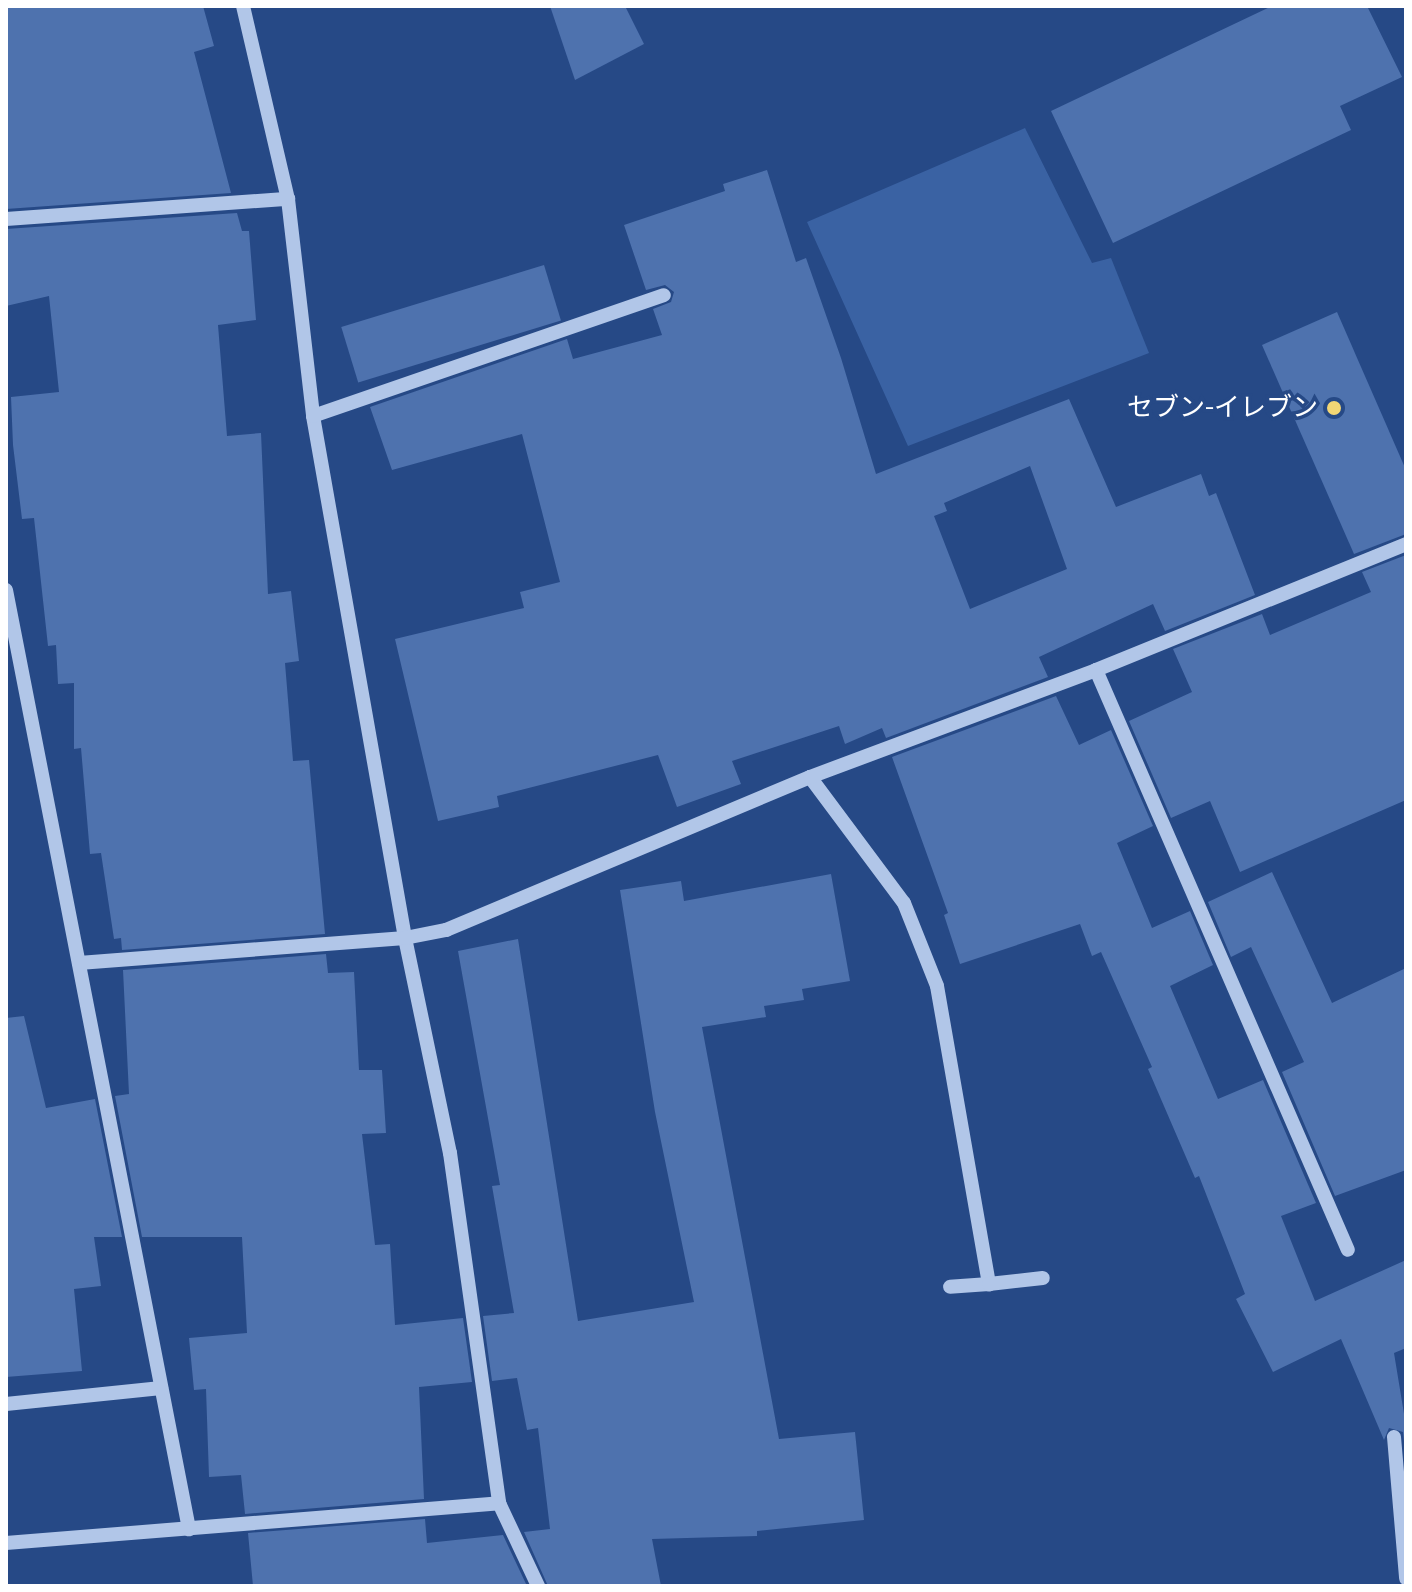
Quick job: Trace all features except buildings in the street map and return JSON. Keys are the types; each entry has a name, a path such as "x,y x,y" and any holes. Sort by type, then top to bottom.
{"street":[{"path":"243,6 288,199 313,416 405,938 450,1153 499,1503 538,1586"},
{"path":"6,219 288,199"},
{"path":"313,416 664,295"},
{"path":"79,963 405,938 446,930 810,777 1096,670 1406,544"},
{"path":"6,590 189,1529"},
{"path":"1096,670 1348,1250"},
{"path":"810,777 904,903 937,986 989,1284"},
{"path":"950,1287 1043,1278"},
{"path":"6,1404 161,1388"},
{"path":"1394,1437 1406,1578"},
{"path":"6,1543 499,1503"}],"shaded area":[{"path":"1025,128 1092,263 1111,258 1149,353 908,446 807,222"}],"place":[{"name":"セブン-イレブン","path":"1334,408"}]}
